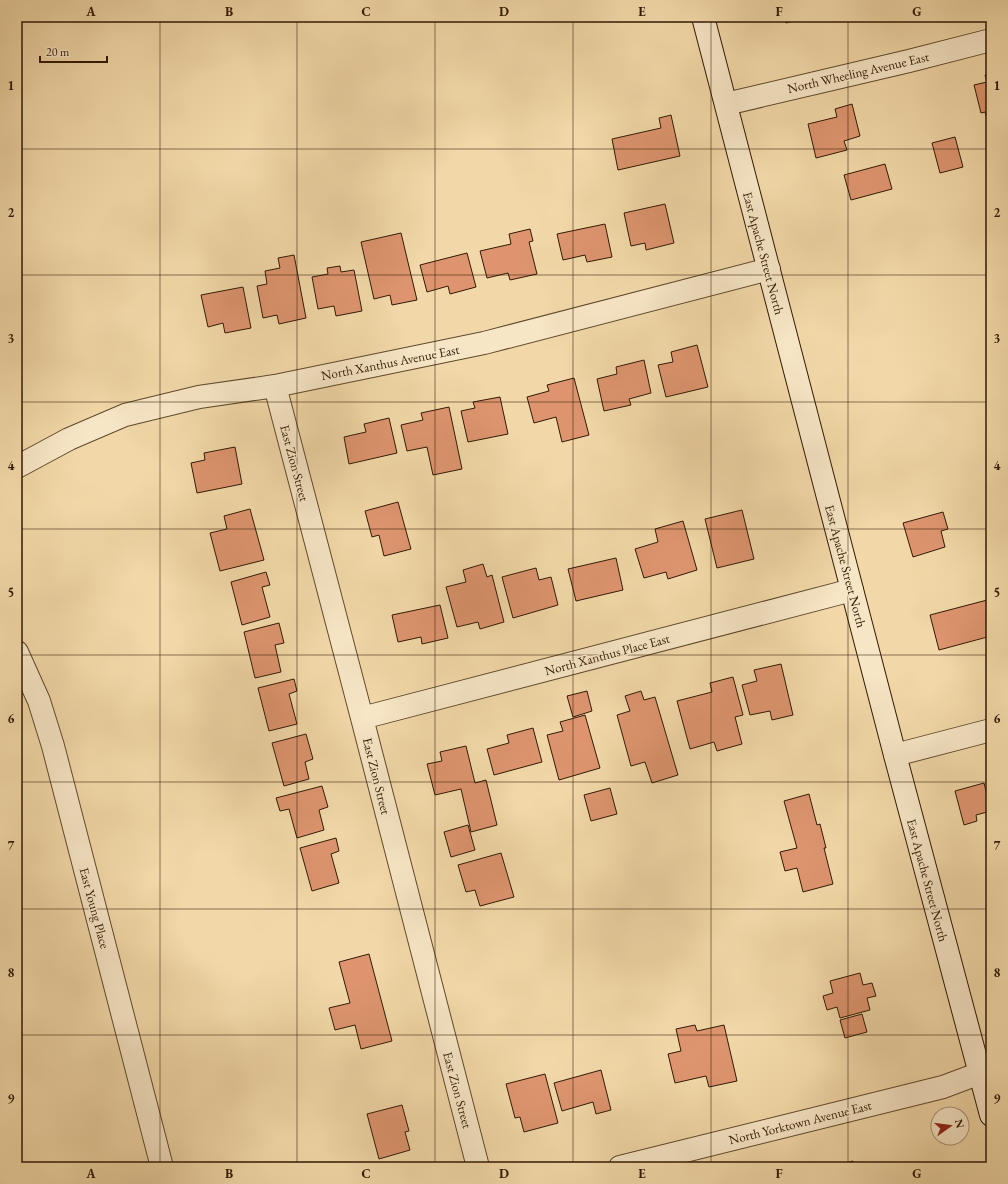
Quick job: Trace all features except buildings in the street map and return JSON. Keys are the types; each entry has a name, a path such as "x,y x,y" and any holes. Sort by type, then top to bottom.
{"street":[{"name":"East Apache Street North","path":"703,17 895,755 985,1071 991,1115"},
{"name":"North Wheeling Avenue East","path":"726,104 991,40"},
{"name":"North Xanthus Avenue East","path":"17,467 69,439 125,415 199,397 274,386 484,343 769,269"},
{"name":"East Zion Street","path":"274,386 362,718 478,1167"},
{"name":"North Xanthus Place East","path":"362,718 852,590"},
{"name":"East Young Place","path":"17,652 39,701 53,746 162,1167"},
{"path":"895,755 991,730"},
{"name":"North Yorktown Avenue East","path":"620,1167 943,1086 985,1071"}]}
